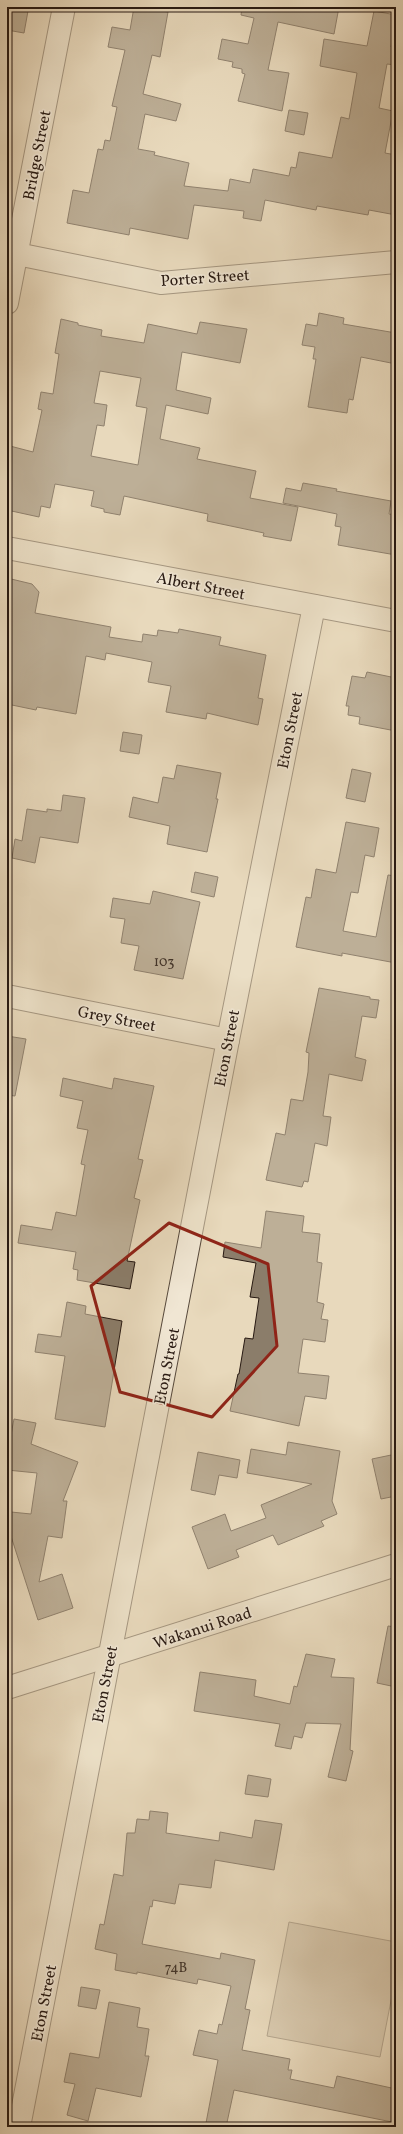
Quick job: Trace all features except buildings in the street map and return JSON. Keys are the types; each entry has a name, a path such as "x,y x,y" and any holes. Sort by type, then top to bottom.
{"street":[{"name":"Bridge Street","path":"7,303 64,7"},
{"name":"Porter Street","path":"17,254 161,283 396,262"},
{"name":"Albert Street","path":"7,548 396,622"},
{"name":"Eton Street","path":"19,2127 228,1040 314,606"},
{"name":"Grey Street","path":"7,996 228,1040"},
{"name":"Wakanui Road","path":"7,1688 396,1565"}],"highlighted area":[{"path":"169,1223 268,1264 277,1346 212,1417 120,1392 91,1286"}],"shaded area":[{"path":"289,1922 396,1942 396,1975 380,2057 267,2036"}]}
